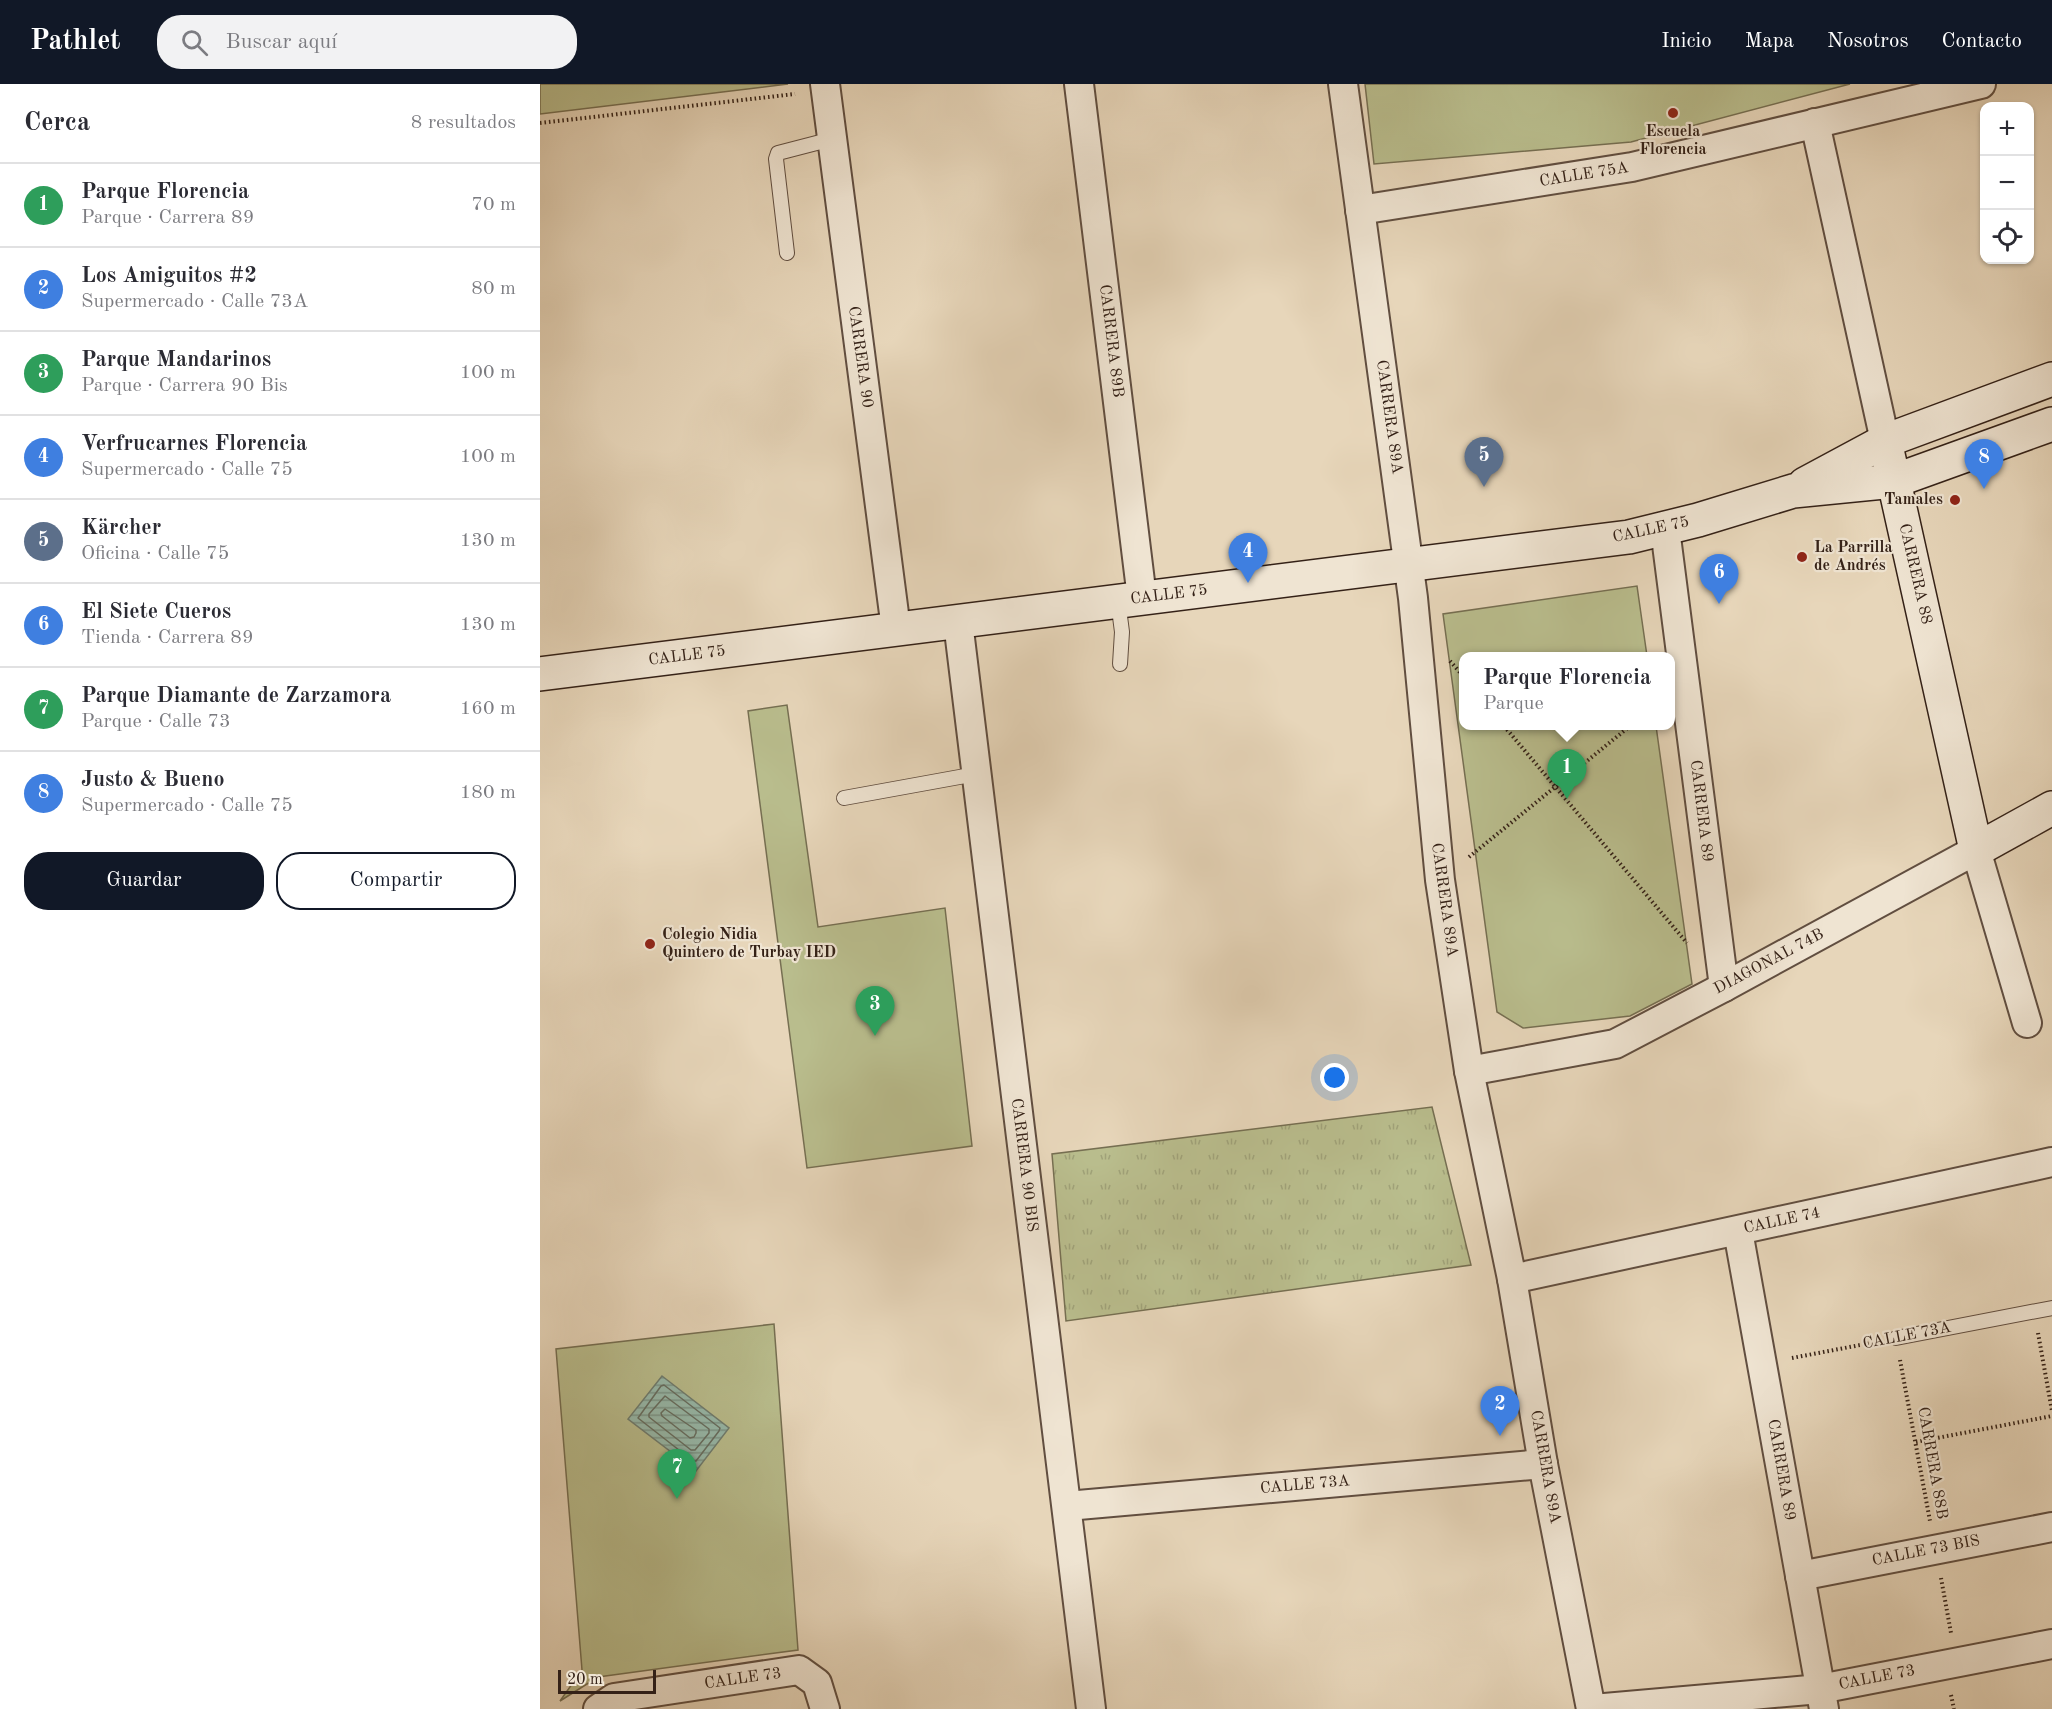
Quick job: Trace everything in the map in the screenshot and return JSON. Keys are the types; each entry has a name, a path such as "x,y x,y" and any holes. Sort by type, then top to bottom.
{"street":[{"name":"CARRERA 89B","path":"1079,84 1130,600"},
{"name":"CARRERA 89A","path":"1343,84 1408,565 1440,880 1468,1071 1512,1279 1544,1464 1592,1709"},
{"name":"CALLE 75A","path":"1360,210 1632,167 1981,84"},
{"name":"CARRERA 90","path":"825,87 896,629"},
{"name":"CARRERA 88","path":"1815,123 1976,850 2027,1023"},
{"name":"CALLE 75","path":"1793,491 1885,441 2052,379"},
{"name":"CALLE 75","path":"540,674 1629,537 1665,529 1793,491 1894,481 2052,424"},
{"name":"CARRERA 89","path":"1665,529 1724,987"},
{"name":"CARRERA 90 BIS","path":"958,622 1091,1709"},
{"name":"DIAGONAL 74B","path":"1468,1071 1615,1044 2052,808"},
{"name":"CALLE 74","path":"1512,1279 2052,1162"},
{"name":"CARRERA 89","path":"1738,1231 1822,1699"},
{"name":"CALLE 73A","path":"1067,1506 1544,1464"},
{"name":"CALLE 73 BIS","path":"1800,1576 2052,1527"},
{"name":"CALLE 73","path":"1592,1709 1822,1699 1956,1663 2052,1644"},
{"name":"CALLE 73","path":"598,1709 614,1698 799,1670 821,1696"}],"lane":[{"path":"787,253 776,159 778,153 832,139"},
{"path":"1120,664 1122,632 1130,600"},
{"path":"844,798 975,774"},
{"name":"CALLE 73A","path":"1896,1338 2052,1308"}],"path":[{"path":"540,123 825,87"},
{"path":"1507,730 1724,987"},
{"path":"1440,880 1625,730"},
{"path":"2034,1311 2052,1411"},
{"name":"CALLE 73A","path":"1762,1364 1896,1338"},
{"name":"CARRERA 88B","path":"1896,1338 1956,1663"},
{"path":"1916,1442 2052,1416"}],"green space":[{"path":"540,84 788,84 540,114"},
{"path":"1365,84 1850,84 1631,142 1374,164"},
{"path":"1637,586 1646,652 1459,652 1459,730 1657,730 1692,984 1630,1016 1523,1028 1497,1012 1443,614"},
{"path":"787,705 818,927 945,908 972,1146 807,1168 748,711"},
{"path":"1432,1107 1471,1265 1066,1321 1052,1154"},
{"path":"774,1324 798,1650 598,1677 560,1701 582,1670 556,1349"}],"water":[{"path":"662,1376 729,1428 696,1471 628,1419"}],"place":[{"name":"Escuela Florencia","path":"1673,113"},
{"name":"Kärcher","path":"1484,487"},
{"name":"Justo & Bueno","path":"1984,489"},
{"name":"Tamales","path":"1955,500"},
{"name":"La Parrilla de Andrés","path":"1802,557"},
{"name":"Verfrucarnes Florencia","path":"1248,583"},
{"name":"El Siete Cueros","path":"1719,604"},
{"name":"Parque Florencia","path":"1567,799"},
{"name":"Colegio Nidia Quintero de Turbay IED","path":"650,944"},
{"name":"Parque Mandarinos","path":"875,1036"},
{"name":"Los Amiguitos #2","path":"1500,1436"},
{"name":"Parque Diamante de Zarzamora","path":"677,1499"}]}
